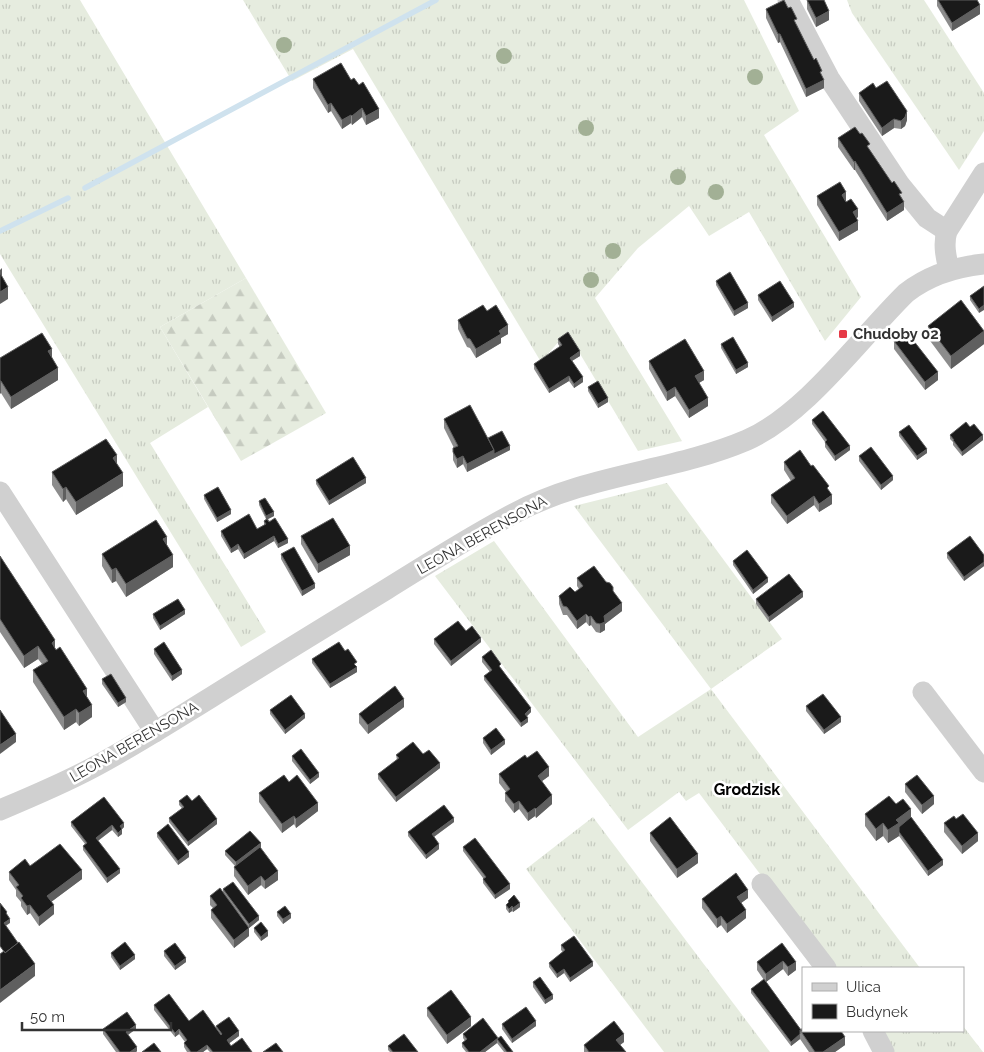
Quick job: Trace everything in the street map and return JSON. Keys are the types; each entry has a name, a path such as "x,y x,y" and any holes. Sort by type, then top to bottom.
{"street":[{"path":"788,0 828,78 900,185 927,218 947,230"},
{"path":"950,270 944,239 947,230 984,173"},
{"name":"LEONA BERENSONA","path":"0,810 92,768 155,732 438,558 515,513 551,495 699,457 747,440 781,419 820,384 906,293 928,279 950,270 984,264"},
{"path":"0,492 155,732"},
{"path":"923,692 984,772"},
{"path":"762,884 825,967"},
{"path":"874,1032 884,1052"}],"green space":[{"path":"0,0 80,0 246,278 160,327 208,407 150,443 266,632 241,647 0,254"},
{"path":"243,0 744,0 799,111 764,135 861,297 825,341 749,212 709,236 689,206 638,248 595,298 682,441 638,451 567,332 541,362 353,49 292,81"},
{"path":"847,0 924,0 984,93 984,131 959,170 852,13"},
{"path":"246,278 326,413 241,461 160,327"},
{"path":"667,483 782,639 711,689 574,506"},
{"path":"494,541 638,737 711,689 919,967 830,967 699,793 686,801 679,792 628,830 435,576"},
{"path":"593,817 770,1052 664,1052 526,869"},
{"path":"964,1027 983,1052 894,1052 879,1032 964,1032"}],"building":[{"path":"784,0 788,8 791,7 797,19 794,20 814,60 816,58 822,71 820,72 824,80 806,89 766,9"},
{"path":"807,0 824,0 829,11 816,18"},
{"path":"938,0 977,0 980,5 952,23"},
{"path":"341,63 351,80 354,78 359,85 363,82 379,109 366,116 362,108 352,116 342,120 331,103 328,105 313,79"},
{"path":"887,81 907,111 901,121 894,119 882,128 859,93 873,83 876,88"},
{"path":"855,127 870,144 867,146 892,183 894,181 902,193 899,194 904,202 887,213 855,161 838,138"},
{"path":"840,182 846,192 842,195 846,202 851,199 858,209 853,212 858,221 839,232 817,196"},
{"path":"730,272 748,303 734,311 716,281"},
{"path":"0,273 8,287 0,292"},
{"path":"780,281 794,303 772,317 758,295"},
{"path":"984,286 984,305 979,309 970,296"},
{"path":"961,300 984,331 951,356 928,326"},
{"path":"483,305 487,311 496,305 508,325 499,331 501,334 476,349 470,339 467,338 458,320"},
{"path":"906,331 938,372 925,382 894,341"},
{"path":"568,332 580,351 570,358 583,377 574,384 569,376 549,389 534,364 562,345 558,339"},
{"path":"42,333 52,349 48,351 58,368 11,397 0,381 0,358"},
{"path":"733,337 748,363 736,370 721,344"},
{"path":"685,339 704,371 695,376 708,398 689,410 675,387 667,392 649,361"},
{"path":"598,381 608,398 598,404 588,387"},
{"path":"470,405 494,450 467,464 463,456 457,459 453,452 453,448 458,446 444,419"},
{"path":"823,411 850,446 835,456 825,442 827,440 812,420"},
{"path":"966,422 970,427 974,424 983,435 962,452 950,435"},
{"path":"909,425 927,449 917,456 899,432"},
{"path":"502,431 510,446 494,454 488,438"},
{"path":"106,439 117,455 113,458 123,473 76,502 66,487 63,489 52,472"},
{"path":"871,447 893,476 881,485 859,456"},
{"path":"800,450 829,486 827,488 832,495 819,504 814,496 787,516 771,495 795,478 784,462"},
{"path":"353,457 366,478 329,501 316,480"},
{"path":"218,487 231,510 217,518 204,495"},
{"path":"265,498 274,512 266,516 259,501"},
{"path":"249,514 257,529 266,524 264,521 267,519 269,522 275,518 288,539 278,544 274,536 244,554 238,544 231,549 221,531"},
{"path":"333,518 350,546 318,564 301,536"},
{"path":"156,520 167,537 163,539 173,555 126,584 116,568 112,570 102,554"},
{"path":"970,536 984,555 984,562 964,577 947,553"},
{"path":"294,547 315,584 302,591 281,554"},
{"path":"747,550 768,578 753,590 733,561"},
{"path":"0,556 55,640 52,643 56,650 60,647 87,689 83,691 92,705 79,713 76,709 64,717 33,670 48,661 38,646 24,656 0,619"},
{"path":"594,566 606,582 610,583 613,591 622,603 604,616 605,622 600,624 596,623 591,616 589,617 586,614 577,621 567,607 563,606 559,596 570,587 575,592 583,586 577,578"},
{"path":"789,574 803,592 769,617 756,599"},
{"path":"178,599 185,610 160,626 153,614"},
{"path":"458,621 466,631 472,626 481,638 451,661 434,639"},
{"path":"164,642 182,670 172,676 154,649"},
{"path":"339,642 345,651 348,649 357,662 354,664 357,667 330,684 312,659"},
{"path":"491,650 501,664 499,666 531,708 525,714 528,718 521,723 484,676 492,670 482,657"},
{"path":"111,674 126,698 118,703 102,679"},
{"path":"395,686 404,699 368,725 359,714"},
{"path":"823,694 841,717 824,730 806,706"},
{"path":"291,695 305,714 285,730 270,710"},
{"path":"0,710 16,734 0,745"},
{"path":"496,728 505,740 491,750 483,738"},
{"path":"413,742 423,754 429,750 440,763 396,797 378,774 399,758 396,755"},
{"path":"301,749 319,773 310,780 292,756"},
{"path":"537,751 549,767 538,776 552,795 536,809 528,813 519,801 514,804 505,793 510,789 499,774 525,755 527,758"},
{"path":"284,775 289,782 297,775 318,803 296,819 294,816 282,824 259,793"},
{"path":"917,775 934,796 922,805 905,784"},
{"path":"187,795 192,801 199,795 217,819 188,842 169,818 184,807 179,801"},
{"path":"889,796 896,804 903,799 911,809 896,820 899,823 888,830 883,823 876,829 865,814"},
{"path":"104,797 124,823 120,826 122,829 118,833 112,825 96,838 120,869 107,878 83,846 87,843 71,822"},
{"path":"444,805 454,818 432,834 439,844 426,855 408,832"},
{"path":"963,814 978,833 962,846 944,823 954,816 956,819"},
{"path":"670,817 698,854 677,869 650,833"},
{"path":"911,817 943,860 928,871 899,832 899,827"},
{"path":"168,824 189,852 178,861 157,833"},
{"path":"250,831 261,843 236,862 225,851"},
{"path":"475,838 510,884 495,895 483,879 486,877 463,847"},
{"path":"60,844 82,870 47,896 54,905 39,917 30,905 27,906 21,898 23,896 16,887 19,885 9,872 25,859 30,866"},
{"path":"260,847 278,871 265,881 261,876 248,886 234,867"},
{"path":"736,873 748,890 737,897 746,910 727,924 721,916 717,919 702,899"},
{"path":"233,882 259,916 249,924 223,889"},
{"path":"220,888 249,928 234,940 211,910 217,905 210,896"},
{"path":"514,895 520,903 509,909 506,905"},
{"path":"0,903 10,919 4,923 18,943 5,953 0,946"},
{"path":"285,906 291,914 283,919 277,912"},
{"path":"261,922 268,931 261,937 254,928"},
{"path":"574,936 593,962 570,978 564,969 557,974 549,963 565,950 561,945"},
{"path":"19,942 35,964 0,990 0,954 4,951 5,953"},
{"path":"125,942 135,955 120,966 111,953"},
{"path":"175,943 186,958 175,966 164,951"},
{"path":"782,943 796,962 788,967 783,961 766,974 757,962"},
{"path":"540,977 553,995 545,1000 533,982"},
{"path":"764,979 801,1030 800,1034 791,1042 751,989"},
{"path":"451,990 471,1017 447,1035 427,1008"},
{"path":"169,994 189,1021 203,1010 221,1035 216,1026 229,1017 239,1031 227,1040 231,1046 242,1038 252,1052 213,1052 207,1045 197,1052 191,1052 184,1043 187,1040 179,1029 175,1033 154,1005"},
{"path":"526,1007 536,1021 512,1039 502,1024"},
{"path":"127,1012 136,1025 126,1032 137,1047 130,1052 120,1052 103,1029"},
{"path":"483,1018 498,1038 480,1052 469,1052 462,1043 467,1039 463,1034"},
{"path":"614,1021 624,1034 616,1040 626,1052 589,1052 584,1045"},
{"path":"802,1029 802,1032 842,1032 845,1037 823,1052 815,1052 800,1030"},
{"path":"404,1034 418,1052 393,1052 388,1046"},
{"path":"501,1036 513,1052 507,1052 497,1039"},
{"path":"154,1043 161,1052 142,1052"},
{"path":"276,1043 283,1052 263,1052"}],"waterway":[{"path":"85,188 436,0"},
{"path":"0,231 68,198"}],"place":[{"name":"Chudoby 02","path":"843,334"}],"district":[{"name":"Grodzisk","path":"747,789"}]}
